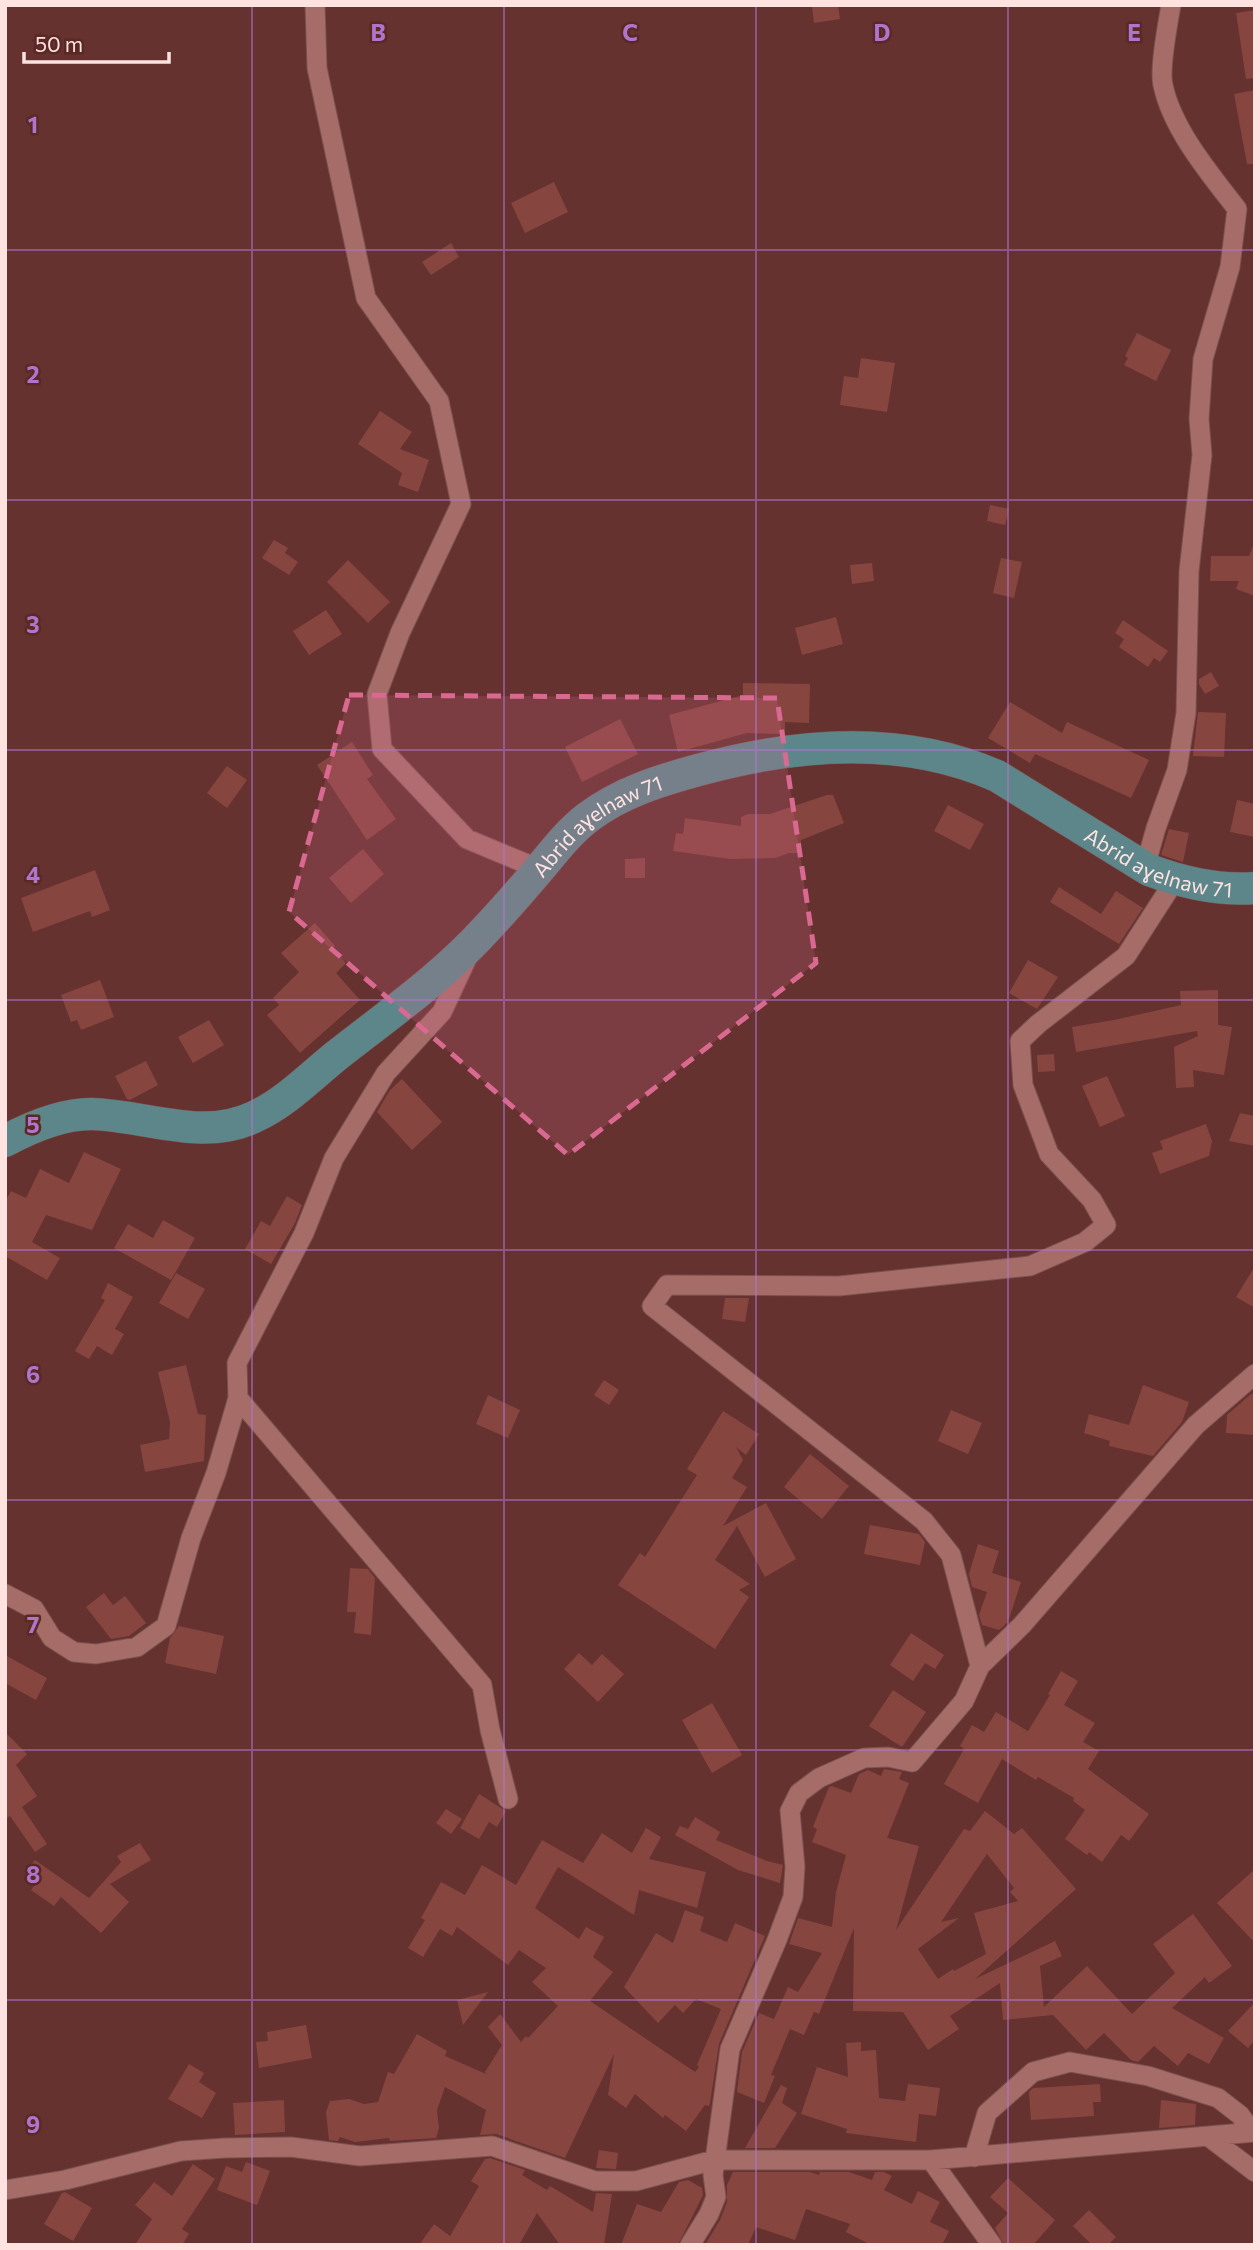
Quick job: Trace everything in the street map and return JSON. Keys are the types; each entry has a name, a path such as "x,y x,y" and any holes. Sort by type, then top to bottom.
{"main road":[{"name":"Abrid aɣelnaw 71","path":"5,1141 58,1118 89,1114 195,1127 242,1122 276,1105 397,1010 474,942 565,837 587,818 611,802 658,780 737,759 794,749 863,747 939,755 985,771 1032,796 1144,867 1175,880 1234,890 1255,888"}],"street":[{"path":"315,5 317,68 366,298 439,401 461,504 400,633 377,694 382,749 467,839 540,869"},
{"path":"1144,867 1177,770 1184,725 1189,571 1202,455 1199,419 1203,359 1230,267 1237,209 1208,171 1177,122 1162,84 1171,5"},
{"path":"981,1666 951,1555 924,1521 652,1306 667,1285 839,1286 1030,1266 1084,1242 1106,1225 1092,1200 1049,1154 1023,1085 1020,1041 1038,1024 1126,957 1175,880"},
{"path":"5,1594 34,1609 51,1638 74,1652 96,1654 137,1647 166,1626 191,1538 216,1473 238,1398 237,1363 304,1233 334,1158 386,1073 442,1012 474,942"},
{"path":"690,2245 709,2214 716,2196 712,2175 730,2049 793,1897 795,1867 790,1811 799,1793 819,1778 864,1758 912,1762 964,1701 981,1666 1022,1625 1196,1425 1255,1374"},
{"path":"238,1398 482,1685 490,1730 509,1799"},
{"path":"974,2157 986,2113 1032,2071 1070,2062 1148,2076 1219,2098 1240,2115 1254,2132"},
{"path":"5,2190 65,2180 181,2151 225,2148 291,2147 360,2156 492,2146 595,2181 636,2181 714,2160 931,2160 1254,2132"},
{"path":"1209,2137 1255,2172"},
{"path":"931,2160 992,2245"}],"highlighted area":[{"path":"349,695 777,698 816,963 568,1155 289,912"}],"building":[{"path":"838,5 840,19 814,23 812,7"},
{"path":"1255,10 1255,78 1246,79 1236,13"},
{"path":"1255,90 1255,164 1247,164 1234,94"},
{"path":"554,182 568,212 525,233 511,203"},
{"path":"451,243 459,257 431,275 422,262"},
{"path":"1137,333 1171,350 1156,381 1124,365 1128,358 1125,356"},
{"path":"861,358 895,363 887,412 840,405 844,376 858,378"},
{"path":"380,411 412,432 400,449 429,460 418,492 398,485 402,473 358,444"},
{"path":"990,505 1009,509 1005,525 987,521"},
{"path":"274,540 288,548 285,553 298,562 289,575 262,558"},
{"path":"1254,544 1255,596 1236,589 1239,581 1210,581 1211,556 1249,556"},
{"path":"1001,558 1022,562 1014,598 993,593"},
{"path":"348,560 390,602 368,623 327,582"},
{"path":"872,563 874,581 852,584 850,565"},
{"path":"326,610 342,634 309,655 293,631"},
{"path":"836,617 843,644 802,655 795,628"},
{"path":"1123,620 1168,651 1160,662 1154,658 1148,667 1119,647 1124,639 1115,633"},
{"path":"1211,672 1219,686 1205,694 1199,679"},
{"path":"743,683 810,684 809,723 785,722 785,734 747,733 678,752 669,715 743,695"},
{"path":"1010,702 1062,733 1067,722 1149,760 1131,798 1035,754 1030,763 988,738"},
{"path":"1198,712 1226,713 1224,757 1193,756"},
{"path":"620,719 638,754 582,782 565,747"},
{"path":"352,742 373,775 367,779 396,819 367,840 317,765"},
{"path":"227,766 247,780 227,808 207,793"},
{"path":"833,795 844,823 801,840 801,853 789,853 775,858 730,859 673,851 676,833 683,834 685,818 741,826 741,817 748,814 770,814"},
{"path":"1237,800 1255,804 1255,837 1230,832"},
{"path":"948,805 984,824 970,850 934,831"},
{"path":"1169,829 1189,833 1183,862 1161,855"},
{"path":"363,849 384,874 351,903 329,878"},
{"path":"645,858 645,878 625,878 625,859"},
{"path":"95,870 110,910 92,917 90,911 33,932 21,898"},
{"path":"1059,887 1101,914 1116,891 1143,908 1119,944 1050,902"},
{"path":"315,923 346,963 336,973 360,1000 300,1053 267,1015 279,1005 273,998 299,972 281,953"},
{"path":"1028,960 1058,977 1037,1009 1009,993"},
{"path":"100,980 114,1017 81,1030 77,1020 71,1022 61,995"},
{"path":"1218,990 1218,1025 1232,1027 1224,1075 1193,1070 1194,1087 1176,1088 1174,1047 1198,1036 1197,1031 1076,1052 1072,1027 1181,1005 1180,991"},
{"path":"209,1020 224,1045 193,1063 178,1037"},
{"path":"1054,1054 1055,1071 1038,1072 1037,1055"},
{"path":"146,1061 158,1085 130,1100 127,1099 115,1076"},
{"path":"1107,1076 1125,1116 1100,1127 1082,1086"},
{"path":"402,1079 442,1122 412,1150 377,1112 390,1090"},
{"path":"1240,1113 1255,1116 1255,1146 1229,1141"},
{"path":"1206,1124 1212,1141 1209,1156 1160,1174 1152,1153 1163,1149 1160,1141"},
{"path":"84,1152 121,1169 92,1230 46,1215 32,1242 60,1258 47,1280 5,1256 5,1202 11,1191 26,1198 40,1169 69,1183"},
{"path":"287,1196 302,1205 295,1223 271,1264 245,1249 261,1221 270,1226"},
{"path":"163,1220 195,1238 171,1280 114,1248 128,1224 153,1238"},
{"path":"1255,1266 1255,1308 1236,1297"},
{"path":"176,1273 205,1289 188,1319 159,1303"},
{"path":"108,1283 133,1297 115,1329 124,1334 112,1355 97,1346 89,1359 75,1351 105,1300 101,1298"},
{"path":"725,1298 749,1298 745,1322 722,1319"},
{"path":"186,1365 198,1414 206,1415 204,1461 145,1472 140,1445 169,1439 170,1422 158,1372"},
{"path":"604,1380 619,1390 609,1405 594,1395"},
{"path":"1143,1385 1189,1402 1182,1422 1153,1456 1109,1446 1110,1441 1084,1433 1089,1414 1129,1425"},
{"path":"1251,1394 1255,1394 1255,1435 1226,1433 1227,1415"},
{"path":"488,1395 520,1410 508,1438 476,1424"},
{"path":"951,1410 982,1423 968,1454 938,1441"},
{"path":"723,1411 759,1434 746,1455 736,1447 743,1460 732,1478 747,1487 723,1526 766,1503 796,1559 765,1577 737,1526 715,1560 750,1584 739,1590 749,1597 715,1649 618,1585 640,1553 645,1557 697,1475 687,1469"},
{"path":"810,1454 849,1486 822,1519 784,1487"},
{"path":"870,1525 919,1534 925,1542 920,1565 864,1554"},
{"path":"978,1544 999,1551 992,1573 1021,1582 1008,1622 999,1630 982,1625 979,1615 987,1592 972,1587 969,1574"},
{"path":"350,1568 368,1569 375,1578 371,1635 354,1633 356,1612 347,1612"},
{"path":"104,1593 113,1605 125,1596 146,1623 129,1636 111,1639 86,1607"},
{"path":"179,1626 224,1636 216,1674 165,1663 170,1638"},
{"path":"911,1633 944,1655 935,1669 925,1663 913,1681 890,1665"},
{"path":"579,1653 592,1665 602,1654 624,1674 598,1702 564,1669"},
{"path":"5,1655 47,1678 36,1700 5,1683"},
{"path":"1061,1671 1078,1681 1064,1705 1095,1723 1083,1742 1099,1751 1088,1769 1149,1814 1129,1841 1121,1835 1102,1862 1065,1839 1085,1810 1073,1801 1074,1798 1038,1777 1036,1780 1002,1759 978,1803 944,1784 964,1749 960,1746 972,1725 984,1732 996,1712 1028,1731"},
{"path":"893,1690 926,1712 902,1747 869,1726"},
{"path":"712,1703 742,1755 712,1773 682,1720"},
{"path":"5,1732 27,1754 16,1765 37,1796 22,1807 47,1844 35,1852 10,1816 5,1819"},
{"path":"884,1769 902,1772 899,1779 909,1783 887,1838 919,1846 896,1930 964,1829 970,1831 985,1811 1014,1834 1022,1828 1076,1889 975,1979 1055,1941 1062,1956 1040,1966 1044,2007 1087,1966 1132,2014 1175,1973 1153,1944 1193,1914 1232,1966 1209,1983 1205,1977 1172,2008 1224,2038 1209,2064 1188,2053 1178,2066 1154,2046 1138,2062 1131,2060 1104,2033 1086,2050 1053,2015 1003,2020 1000,1983 950,2016 959,2029 928,2050 903,2012 853,2011 854,1928 819,2014 814,2012 804,2035 790,2029 771,2075 775,2076 764,2103 737,2092 742,2052 759,2013 774,2019 788,1987 798,1992 822,1953 789,1944 798,1918 832,1927 836,1892 846,1855 812,1842 817,1829 813,1827 829,1787 851,1793 859,1774 868,1770 881,1776","holes":["987,1854 1014,1888 1010,1892 1018,1901 974,1913 986,1954 938,1979 918,1949 959,1918 941,1922"]},
{"path":"479,1794 506,1811 497,1827 489,1822 479,1839 460,1828"},
{"path":"446,1809 462,1819 451,1834 436,1823"},
{"path":"695,1817 720,1832 716,1840 783,1865 780,1883 738,1870 675,1835 680,1826 688,1829"},
{"path":"646,1828 661,1837 649,1859 706,1872 697,1908 639,1890 634,1915 558,1867 535,1908 579,1939 586,1927 604,1937 593,1957 613,1972 590,2001 695,2072 721,2009 696,1999 683,2013 675,2005 658,2023 624,1987 656,1933 673,1943 685,1910 704,1917 700,1931 727,1942 735,1923 765,1936 719,2044 709,2106 705,2105 686,2131 665,2115 663,2118 635,2094 626,2108 608,2095 614,2054 565,2158 496,2134 480,2135 486,2110 445,2087 437,2110 439,2128 436,2138 390,2141 389,2138 355,2142 340,2137 338,2141 329,2140 326,2112 330,2101 349,2099 364,2104 378,2102 388,2072 394,2074 417,2034 447,2051 445,2056 486,2074 502,2045 488,2027 500,2014 521,2042 558,2006 532,1982 546,1968 519,1950 508,1965 457,1927 452,1936 440,1929 423,1957 408,1948 425,1920 421,1918 441,1882 465,1895 482,1865 516,1885 542,1840 583,1863 602,1833 632,1853"},
{"path":"140,1843 151,1860 110,1884 129,1902 101,1933 61,1897 54,1906 31,1890 40,1878 28,1868 35,1860 89,1898 121,1862 117,1856"},
{"path":"1255,1869 1255,1943 1217,1903"},
{"path":"488,1992 463,2025 457,2000"},
{"path":"1255,2002 1255,2040 1248,2048 1228,2031"},
{"path":"306,2025 312,2058 259,2068 256,2042 268,2041 267,2032"},
{"path":"861,2042 861,2051 876,2050 879,2098 905,2101 908,2084 940,2088 936,2116 919,2114 916,2142 846,2133 847,2129 801,2114 817,2067 848,2077 846,2043"},
{"path":"189,2064 204,2073 199,2082 216,2093 202,2118 168,2099"},
{"path":"1100,2084 1101,2102 1093,2102 1094,2116 1031,2120 1029,2092 1033,2088"},
{"path":"781,2085 787,2088 782,2103 797,2113 775,2148 745,2148"},
{"path":"284,2100 285,2132 235,2135 233,2103"},
{"path":"1161,2100 1196,2104 1195,2125 1159,2128"},
{"path":"599,2150 618,2153 616,2169 596,2168"},
{"path":"490,2158 525,2170 522,2175 547,2190 550,2186 593,2212 596,2193 612,2194 604,2245 560,2245 537,2213 519,2245 419,2245 434,2224 450,2236 479,2186 471,2181 485,2159"},
{"path":"246,2162 270,2171 257,2205 217,2190 226,2166 242,2172"},
{"path":"193,2164 215,2179 182,2229 189,2234 182,2245 135,2245 152,2219 135,2205 154,2182 172,2196"},
{"path":"733,2172 810,2172 819,2175 820,2172 849,2172 872,2180 875,2172 884,2172 892,2176 884,2190 912,2204 918,2191 940,2202 930,2222 949,2231 942,2245 871,2245 846,2232 850,2224 806,2209 795,2240 756,2227 748,2245 705,2245 727,2202 727,2185"},
{"path":"1008,2178 1055,2220 1033,2245 1004,2245 995,2228 1008,2213 990,2197"},
{"path":"688,2180 702,2188 703,2195 678,2245 621,2245 637,2204 661,2212 679,2182"},
{"path":"65,2192 92,2208 73,2241 44,2224"},
{"path":"1089,2210 1116,2237 1108,2245 1092,2245 1073,2226"}]}
